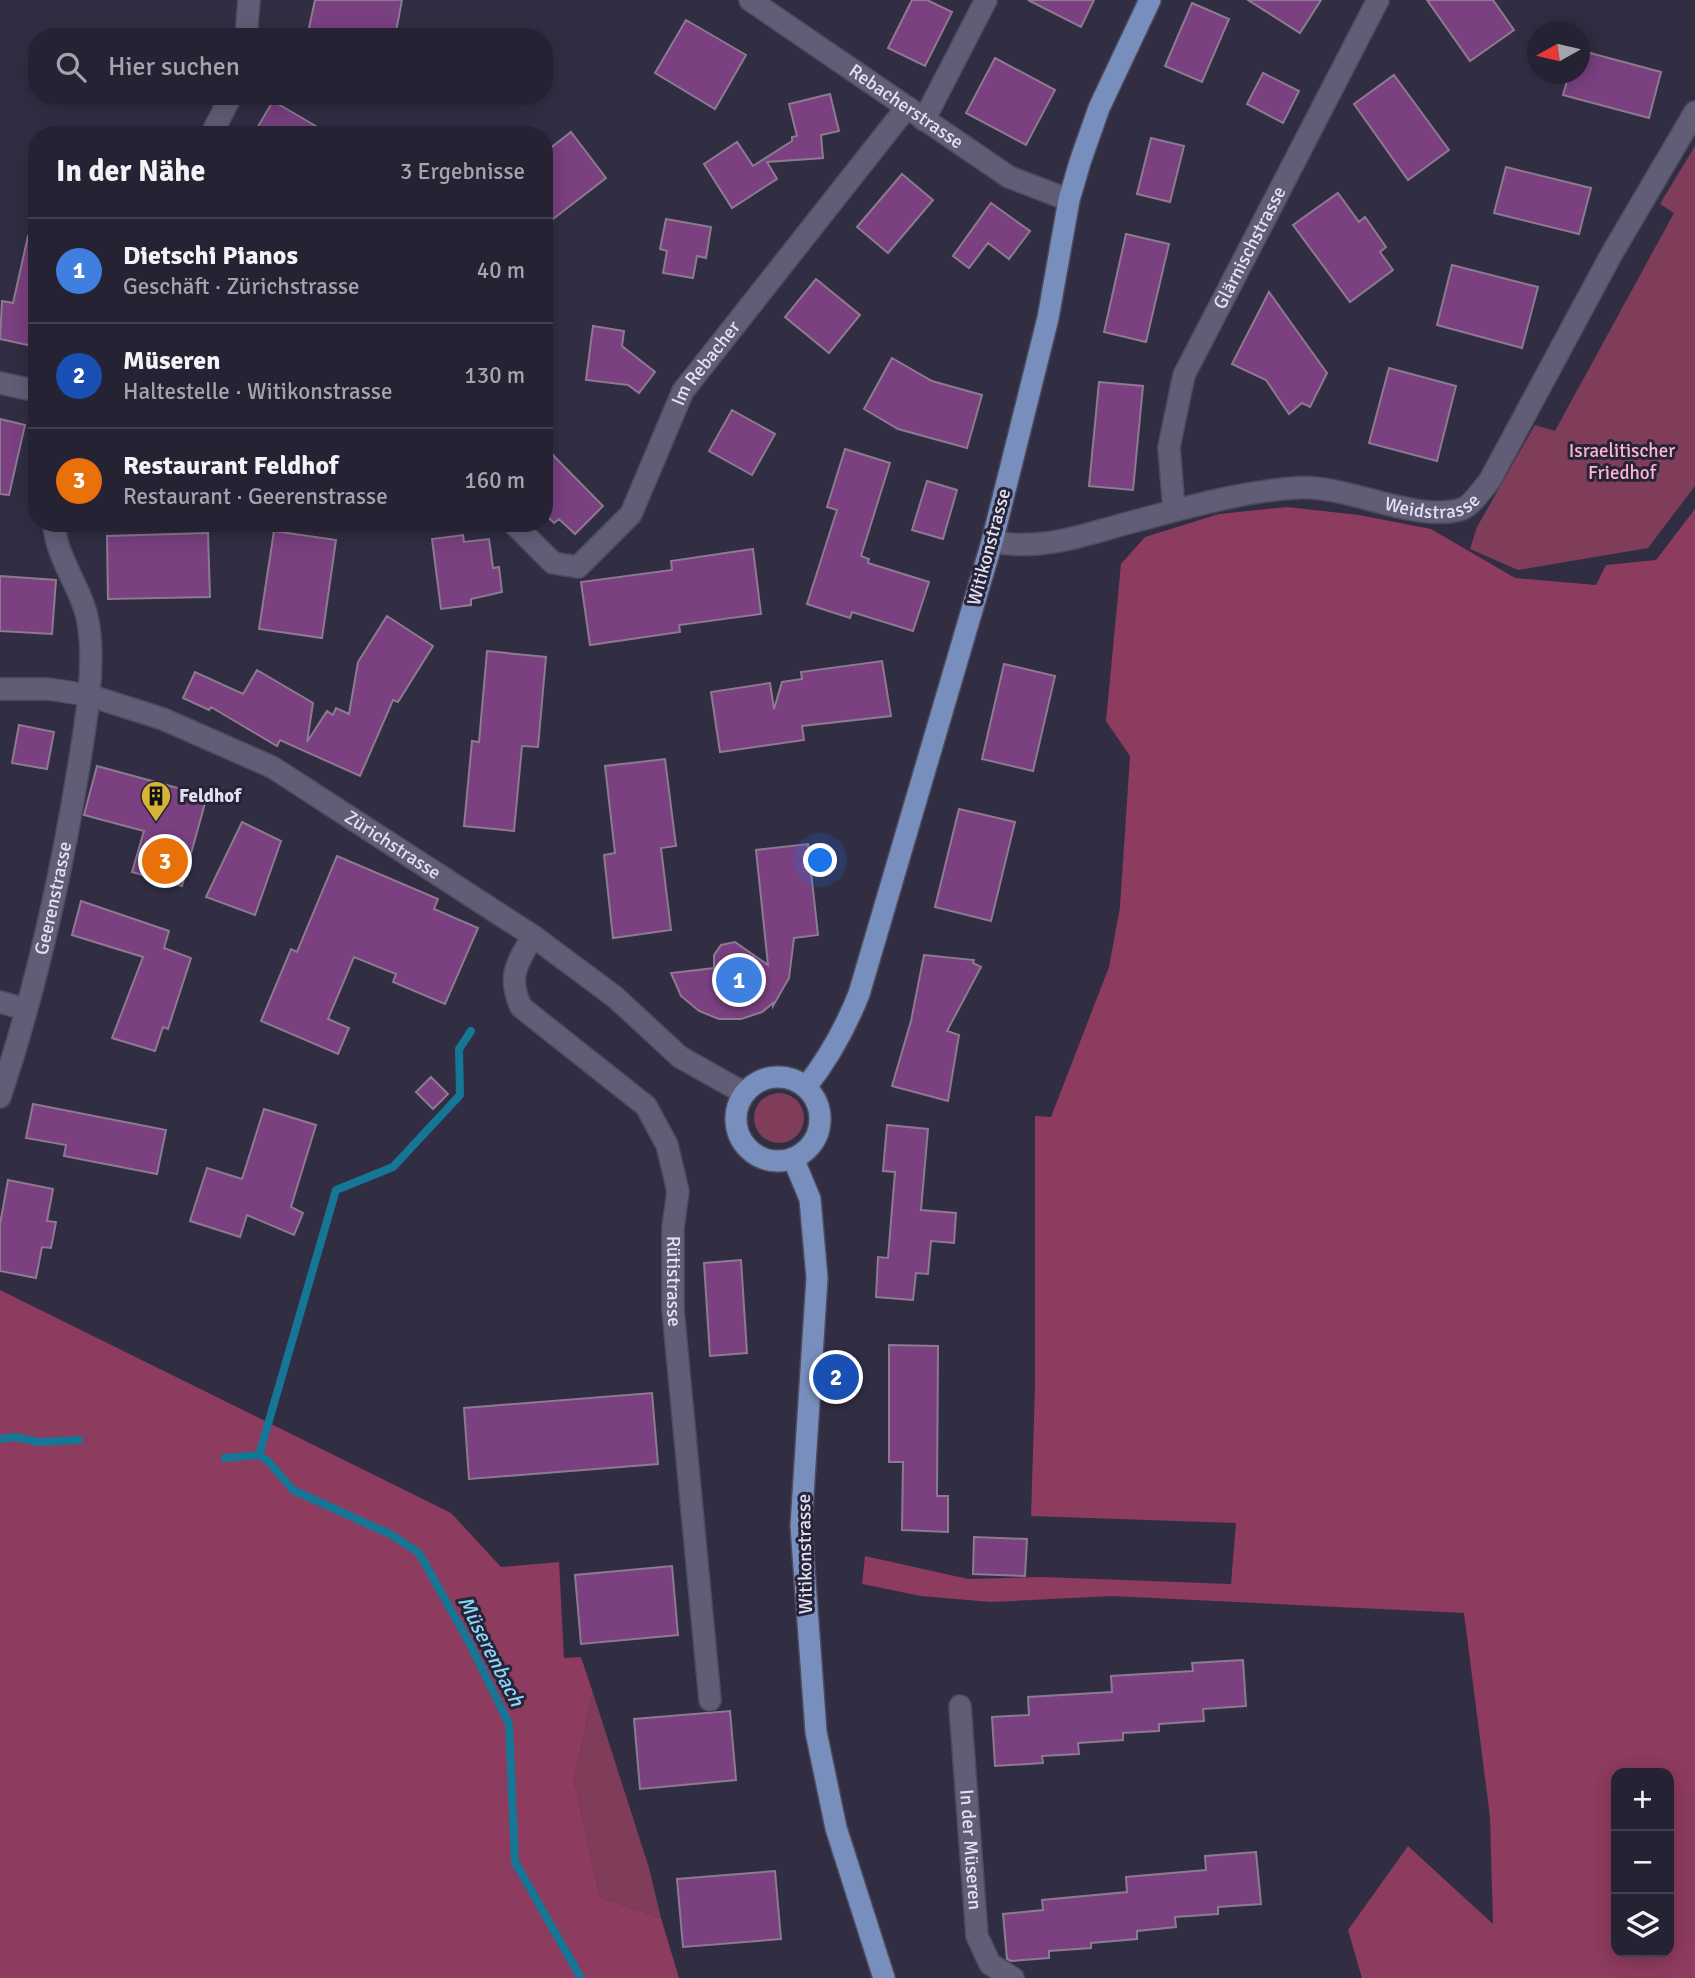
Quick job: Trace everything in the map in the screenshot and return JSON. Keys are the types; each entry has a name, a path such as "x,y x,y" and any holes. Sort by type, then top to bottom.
{"main road":[{"name":"Witikonstrasse","path":"806,1087 824,1065 842,1034 859,994 992,542 1048,318 1069,200 1099,108 1150,0"},
{"path":"774,1077 796,1080 806,1087 818,1105 820,1126 811,1146 793,1158 766,1159 744,1144 736,1119 744,1093 762,1079 774,1077"},
{"name":"Witikonstrasse","path":"793,1158 810,1199 817,1278 801,1526 816,1732 836,1828 884,1978"}],"street":[{"path":"247,28 249,0"},
{"name":"Rebacherstrasse","path":"750,0 1009,177 1069,200"},
{"path":"916,113 986,0"},
{"name":"Glärnischstrasse","path":"1174,510 1169,447 1184,376 1378,0"},
{"path":"216,126 226,105"},
{"name":"Weidstrasse","path":"992,542 1042,546 1174,510 1272,490 1302,487 1361,495 1417,510 1462,509 1476,498 1490,480 1611,255 1695,112"},
{"name":"Im Rebacher","path":"522,532 553,563 578,567 631,514 682,391 916,113"},
{"path":"0,383 28,389"},
{"name":"Geerenstrasse","path":"0,1097 59,879 88,695 90,629 82,596 66,564 57,532"},
{"name":"Zürichstrasse","path":"0,689 48,689 88,695 163,719 272,766 533,936 615,997 680,1058 744,1093"},
{"name":"Rütistrasse","path":"533,936 516,964 513,988 521,1007 646,1107 667,1145 678,1191 673,1228 673,1310 710,1700"},
{"path":"0,1002 25,1009"},
{"name":"In der Müseren","path":"960,1706 976,1936 990,1964 1013,1978"}],"green space":[{"name":"Israelitischer Friedhof","path":"1695,146 1695,486 1648,548 1518,570 1470,549 1477,527 1535,425 1555,431 1674,213 1660,204"},
{"path":"779,1093 797,1100 804,1118 797,1136 779,1143 761,1136 754,1118 761,1100"},
{"path":"593,1693 649,1868 661,1918 600,1897 574,1779"}],"shaded area":[{"path":"1287,507 1359,515 1431,529 1515,578 1596,585 1606,565 1656,560 1695,509 1695,1978 1362,1978 1348,1930 1408,1846 1493,1924 1490,1817 1464,1613 1112,1596 991,1602 921,1596 862,1584 865,1556 968,1579 1043,1577 1231,1584 1236,1523 1031,1516 1035,1386 1035,1116 1051,1117 1109,967 1120,907 1130,756 1106,721 1121,564 1145,537 1219,514"},
{"path":"0,1290 451,1513 501,1567 559,1562 564,1658 581,1657 593,1693 574,1779 600,1897 661,1918 679,1978 0,1978"}],"building":[{"path":"315,0 402,0 397,28 309,28"},
{"path":"912,0 927,0 952,12 925,66 888,48"},
{"path":"1028,0 1094,0 1081,27"},
{"path":"1248,0 1321,0 1300,33"},
{"path":"1427,0 1493,0 1514,30 1470,61"},
{"path":"1192,3 1229,19 1202,82 1165,66"},
{"path":"686,20 746,55 715,109 655,73"},
{"path":"1590,53 1661,72 1649,118 1563,95 1566,84 1590,84"},
{"path":"995,58 1055,90 1026,145 966,113"},
{"path":"1263,73 1299,91 1283,123 1247,104"},
{"path":"1394,75 1449,150 1408,180 1354,104"},
{"path":"830,94 839,131 821,135 823,158 767,162 777,179 732,208 704,164 737,142 753,166 797,136 789,104"},
{"path":"271,105 280,105 316,126 258,126"},
{"path":"571,132 606,178 553,219 553,146"},
{"path":"1151,138 1184,146 1170,202 1137,194"},
{"path":"1506,167 1591,188 1579,234 1494,213"},
{"path":"902,174 933,200 888,253 857,227"},
{"path":"1338,193 1359,222 1365,217 1386,247 1380,252 1393,270 1350,302 1293,225"},
{"path":"991,203 1030,231 1009,259 988,243 969,268 953,256"},
{"path":"666,219 711,227 706,258 697,256 693,278 663,273 667,251 660,249"},
{"path":"1126,234 1169,244 1146,342 1104,332"},
{"path":"28,236 28,345 0,339 2,301 13,303"},
{"path":"1452,265 1538,287 1522,348 1437,325"},
{"path":"816,279 860,315 829,353 785,317"},
{"path":"1269,292 1327,373 1310,407 1302,403 1289,414 1266,380 1232,364"},
{"path":"593,326 624,331 622,346 655,372 639,393 628,385 586,380"},
{"path":"892,358 932,381 982,395 967,448 898,429 864,409"},
{"path":"1389,368 1456,386 1437,461 1369,443"},
{"path":"1099,382 1143,386 1133,490 1089,486"},
{"path":"732,410 775,434 752,475 709,451"},
{"path":"0,419 25,425 9,495 0,494"},
{"path":"845,449 890,463 861,556 869,559 868,563 929,582 913,631 852,612 850,618 807,604 837,510 827,507"},
{"path":"553,455 603,506 575,534 559,519 554,523"},
{"path":"927,481 957,490 943,539 912,530"},
{"path":"274,532 336,540 322,638 259,629"},
{"path":"208,533 210,597 108,599 107,536"},
{"path":"463,535 464,542 489,539 493,568 499,567 502,592 471,599 471,605 441,609 432,539"},
{"path":"753,549 761,614 679,625 680,632 590,645 581,582 672,570 671,561"},
{"path":"0,576 56,580 52,634 0,631"},
{"path":"387,616 433,646 398,702 393,700 360,776 280,740 277,746 211,707 209,710 183,698 195,672 243,694 257,670 313,703 307,742 327,711 333,715 336,708 349,714 358,662"},
{"path":"487,651 546,657 538,747 522,746 514,831 464,826 472,741 479,742"},
{"path":"882,661 891,716 802,726 804,740 720,752 711,692 770,683 774,709 782,682 802,679 801,672"},
{"path":"1004,664 1055,676 1033,771 982,759"},
{"path":"19,725 54,732 47,769 12,763"},
{"path":"665,759 676,846 661,848 671,930 613,938 604,855 615,853 605,766"},
{"name":"Feldhof","path":"97,766 207,796 182,886 132,872 144,831 84,815"},
{"path":"959,809 1015,822 991,921 935,907"},
{"path":"242,822 281,841 255,915 206,897"},
{"path":"808,844 818,935 794,938 789,978 773,1006 773,1003 762,1012 741,1019 719,1019 699,1011 681,996 671,973 714,968 714,955 721,945 735,942 768,965 756,850"},
{"path":"337,856 438,899 434,909 478,928 445,1004 393,982 396,974 354,957 328,1019 349,1028 338,1054 261,1021 291,949 297,952"},
{"path":"81,901 169,931 164,948 191,958 168,1029 163,1027 155,1051 112,1038 143,957 72,935"},
{"path":"924,955 974,960 973,963 981,967 947,1031 959,1035 948,1101 892,1086 911,1021"},
{"path":"431,1077 448,1094 433,1109 416,1092"},
{"path":"33,1104 166,1130 157,1174 64,1156 66,1145 26,1138"},
{"path":"264,1109 316,1125 291,1207 303,1213 294,1235 247,1215 240,1237 190,1221 207,1168 242,1179"},
{"path":"887,1125 928,1129 921,1210 956,1213 954,1243 931,1241 928,1274 916,1273 913,1300 876,1297 878,1257 888,1258 895,1172 883,1171"},
{"path":"8,1180 53,1189 47,1221 56,1222 51,1248 42,1247 36,1278 0,1271 0,1224"},
{"path":"741,1260 747,1353 710,1356 704,1263"},
{"path":"889,1345 938,1346 937,1496 948,1496 948,1532 902,1530 903,1462 889,1462"},
{"path":"652,1393 658,1464 469,1479 464,1408"},
{"path":"974,1537 1027,1539 1025,1576 973,1574"},
{"path":"672,1566 678,1635 581,1644 575,1575"},
{"path":"1243,1660 1246,1706 1203,1709 1204,1721 1159,1724 1159,1731 1123,1733 1123,1740 1078,1743 1079,1754 1042,1756 1043,1763 995,1766 992,1717 1029,1715 1028,1697 1112,1692 1111,1676 1193,1671 1192,1663"},
{"path":"730,1711 736,1780 640,1789 634,1719"},
{"path":"1256,1852 1261,1904 1218,1907 1218,1914 1175,1917 1176,1927 1137,1931 1137,1939 1091,1943 1091,1948 1049,1951 1049,1958 1007,1959 1003,1914 1043,1910 1042,1900 1127,1892 1126,1877 1206,1870 1205,1856"},
{"path":"775,1871 781,1939 683,1947 677,1879"}],"waterway":[{"path":"259,1455 336,1190 393,1167 460,1095 459,1049 471,1031"},
{"name":"Müserenbach","path":"0,1439 15,1437 38,1442 79,1440"},
{"name":"Müserenbach","path":"225,1458 259,1455 268,1461 293,1490 392,1535 419,1553 470,1644 509,1724 515,1862 581,1978"}],"place":[{"name":"Feldhof","path":"156,823"},
{"name":"Restaurant Feldhof","path":"165,861"},
{"name":"Dietschi Pianos","path":"739,980"},
{"name":"Müseren","path":"836,1377"}]}
